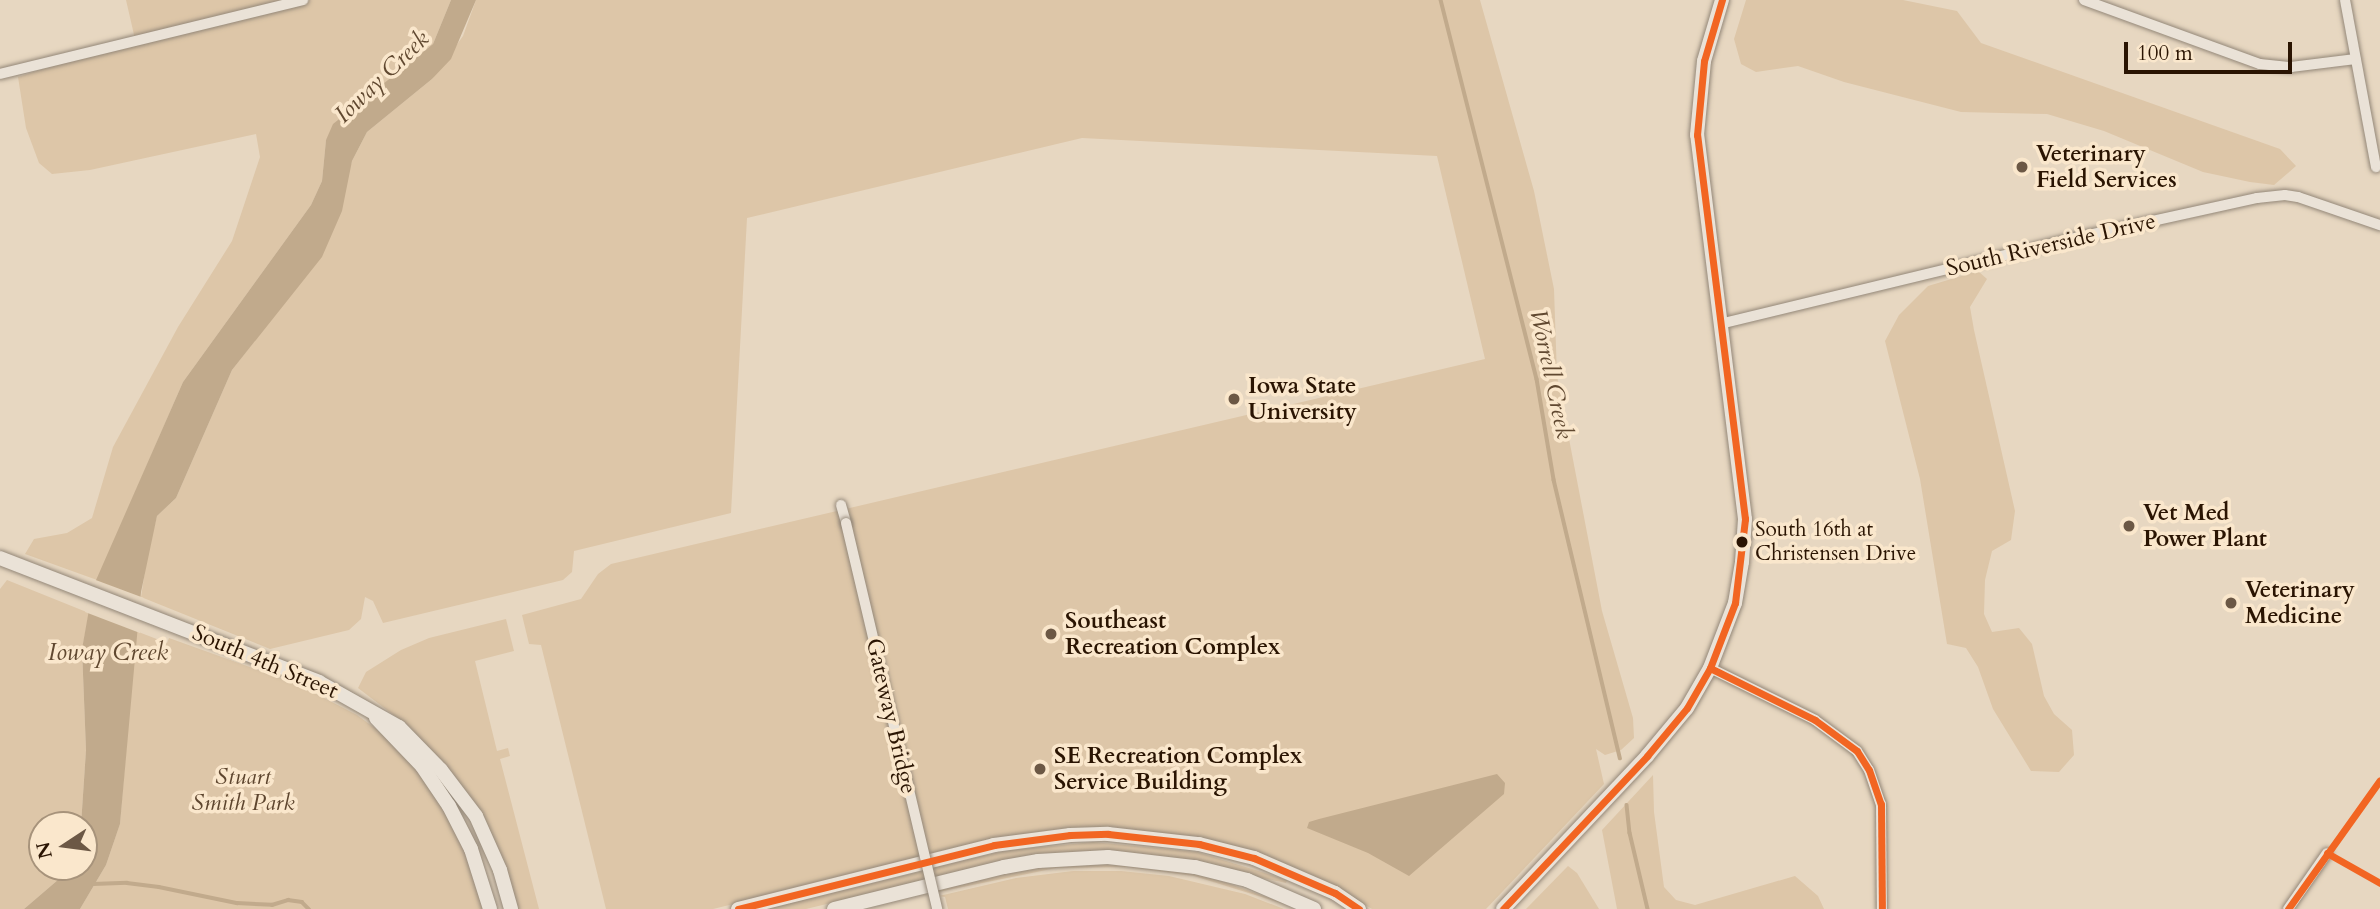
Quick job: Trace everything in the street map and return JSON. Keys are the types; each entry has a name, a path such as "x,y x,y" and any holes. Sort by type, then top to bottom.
{"main road":[{"path":"1503,909 1660,742 1687,708 1710,668 1735,603 1742,562 1745,519 1702,190 1697,115 1704,61 1722,0"},
{"name":"South 4th Street","path":"0,558 319,682 399,727 422,749 476,816 499,870 511,909"},
{"name":"South 4th Street","path":"371,712 422,766 449,806 475,860 490,909"},
{"path":"738,909 994,845 1070,835 1108,834 1199,844 1254,858 1335,893 1359,909"},
{"path":"834,909 1015,865 1074,857 1108,857 1195,867 1247,880 1314,909"}],"street":[{"path":"0,74 303,0"},
{"path":"2084,0 2260,64 2291,67 2356,59"},
{"path":"2345,0 2376,167"},
{"name":"South Riverside Drive","path":"1720,324 2053,243 2266,197 2298,197 2380,225"},
{"name":"Gateway Bridge","path":"841,505 937,909"},
{"path":"1710,668 1815,720 1837,733 1857,751 1873,780 1881,804 1882,909"},
{"path":"2288,909 2327,853"}],"green space":[{"path":"126,0 451,0 433,44 367,98 326,140 322,181 311,205 183,382 97,580 25,554 34,539 67,533 92,518 113,447 178,327 232,241 260,157 256,134 90,170 52,174 39,163 26,128 18,77 135,39"},
{"path":"476,0 1480,0 1534,191 1554,289 1557,376 1602,611 1633,718 1634,738 1621,750 1605,755 1596,749 1604,784 1486,909 1372,909 1337,888 1187,836 1128,831 1064,830 1006,837 713,909 606,909 541,645 529,644 522,615 581,599 598,574 611,564 1485,359 1437,156 1082,138 747,218 731,513 574,551 572,572 563,580 383,623 373,601 365,597 361,619 349,630 270,649 141,597 157,516 176,498 232,370 260,334 346,182 352,161 367,132 432,79 463,36"},
{"path":"1746,0 1903,0 1957,11 1981,43 2280,149 2296,166 2274,185 2250,182 2203,172 2104,131 2047,114 1961,112 1844,82 1798,66 1756,72 1741,64 1734,39"},
{"path":"1978,271 1987,279 1970,307 2015,511 2011,540 1992,551 1985,580 1984,614 1992,632 2019,628 2032,644 2044,696 2054,714 2072,730 2074,755 2059,772 2031,771 1993,709 1978,667 1966,648 1947,644 1920,479 1885,341 1899,315 1928,286"},
{"path":"7,580 89,613 82,650 86,750 82,811 28,811 28,881 57,881 24,909 0,909 0,589"},
{"path":"506,619 514,651 475,661 497,751 508,748 510,756 500,759 539,909 517,909 448,769 404,723 358,688 366,672 401,650 429,638"},
{"name":"Stuart Smith Park","path":"136,631 167,643 169,638 297,684 357,715 376,729 413,763 442,803 469,858 485,909 80,909 106,865 120,824"},
{"path":"1653,775 1654,812 1664,887 1676,900 1695,905 1795,876 1818,896 1824,909 1617,909 1602,830"},
{"path":"1093,842 1197,852 1287,880 1286,883 1195,861 1127,853 934,878 932,868 1004,851"},
{"path":"1103,864 1175,870 1216,879 1300,909 1194,876 1127,867 1056,868 938,892 937,889 1031,868"},
{"path":"1568,866 1577,873 1599,909 1526,909"},
{"path":"923,871 925,880 806,909 766,909"},
{"path":"1073,871 1121,871 1169,876 1245,894 1284,909 948,909 945,897 939,896 1016,878"}],"water":[{"name":"Ioway Creek","path":"451,0 476,0 451,59 432,79 367,132 352,161 342,211 322,257 232,370 176,498 157,516 141,592 120,824 106,865 98,879 98,811 82,811 86,750 82,649 93,587 183,382 311,205 322,181 326,140 333,124 433,44"},
{"path":"1497,774 1505,783 1504,794 1409,876 1368,853 1307,828 1309,822 1319,819"},
{"name":"Ioway Creek","path":"57,881 97,881 80,909 24,909"}],"pier":[{"path":"93,579 144,598 140,633 85,612"}],"waterway":[{"name":"Worrell Creek","path":"1441,0 1537,379 1554,480 1620,758"},
{"name":"Worrell Creek","path":"1627,805 1630,833 1648,909"},
{"path":"93,884 127,883 159,887 237,903 272,905 288,900 302,902 309,909"}],"transit line":[{"path":"1503,909 1647,756 1687,708 1710,668 1735,603 1745,519 1697,135 1704,61 1722,0"},
{"path":"1710,668 1815,720 1857,751 1869,770 1881,804 1882,909"},
{"path":"2288,909 2380,780"},
{"path":"738,909 994,845 1070,835 1108,834 1199,844 1254,858 1335,893 1359,909"},
{"path":"2327,853 2380,883"}],"place":[{"name":"Veterinary Field Services","path":"2022,167"},
{"name":"Iowa State University","path":"1234,399"},
{"name":"Vet Med Power Plant","path":"2129,526"},
{"name":"South 16th at Christensen Drive","path":"1742,542"},
{"name":"Veterinary Medicine","path":"2231,603"},
{"name":"Southeast Recreation Complex","path":"1051,634"},
{"name":"SE Recreation Complex Service Building","path":"1040,769"}]}
